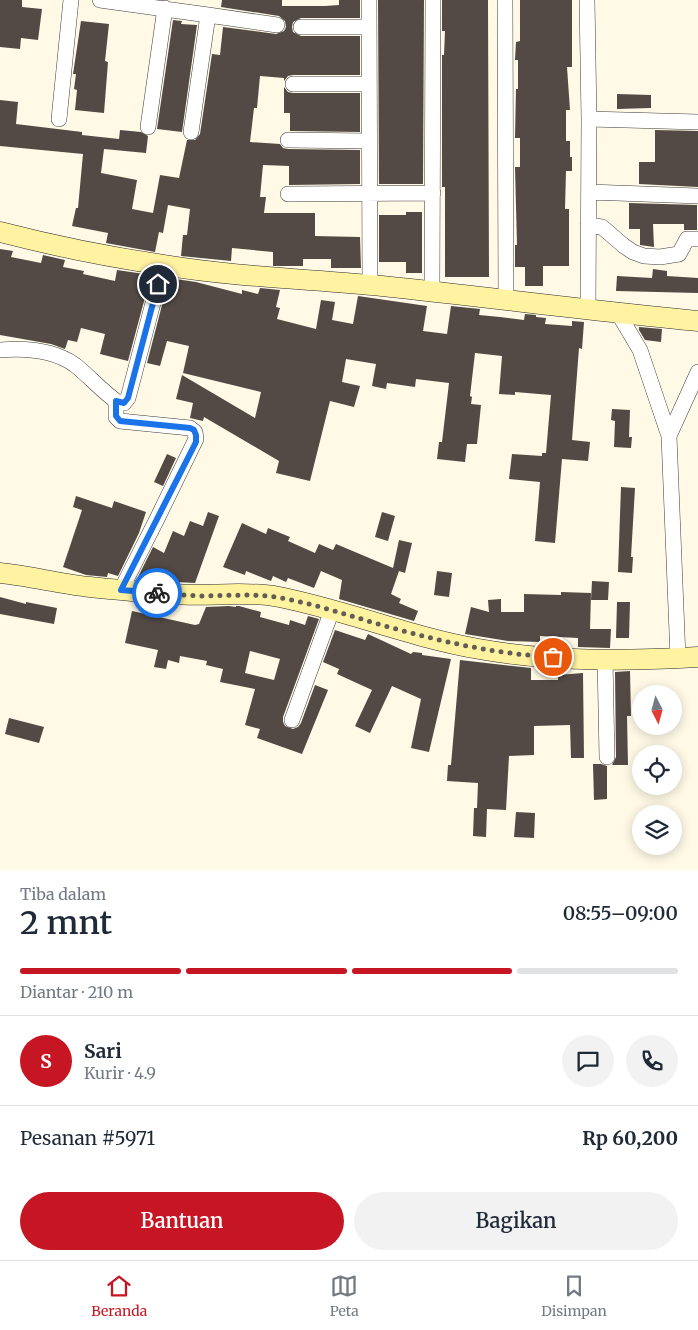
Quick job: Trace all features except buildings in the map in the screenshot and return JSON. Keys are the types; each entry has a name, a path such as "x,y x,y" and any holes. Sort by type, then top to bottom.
{"street":[{"path":"59,119 71,0"},
{"path":"100,0 277,25"},
{"path":"369,0 370,285"},
{"path":"432,291 433,0"},
{"path":"506,0 506,299"},
{"path":"587,0 589,119 588,310"},
{"path":"148,127 164,8"},
{"path":"191,132 208,14"},
{"path":"301,27 369,27"},
{"path":"293,84 369,84"},
{"path":"589,119 698,122"},
{"path":"288,140 369,141"},
{"path":"589,192 698,196"},
{"path":"288,194 432,193"},
{"path":"588,225 602,226 624,246 644,256 660,257 679,254 687,240 698,239"},
{"path":"0,232 37,242 163,266 265,277 432,291 698,321"},
{"path":"116,408 128,398 163,266"},
{"path":"618,313 640,350 669,436 678,658"},
{"path":"0,350 18,348 32,350 63,358 75,365 116,408 118,420 126,423 190,428 195,432 196,438 121,590"},
{"path":"669,436 698,372"},
{"path":"0,573 90,587 175,595 254,594 271,596 332,610 430,638 478,649 536,656 605,659 698,657"},
{"path":"292,720 332,610"},
{"path":"605,659 607,757"}],"way so far":[{"path":"157,593 200,596 254,594 271,596 312,604 386,627 451,644 508,654 553,657"}],"route":[{"path":"157,593 121,590 196,442 196,435 194,430 190,428 120,421 116,416 115,407 116,401 124,403 128,398 158,284"}]}
